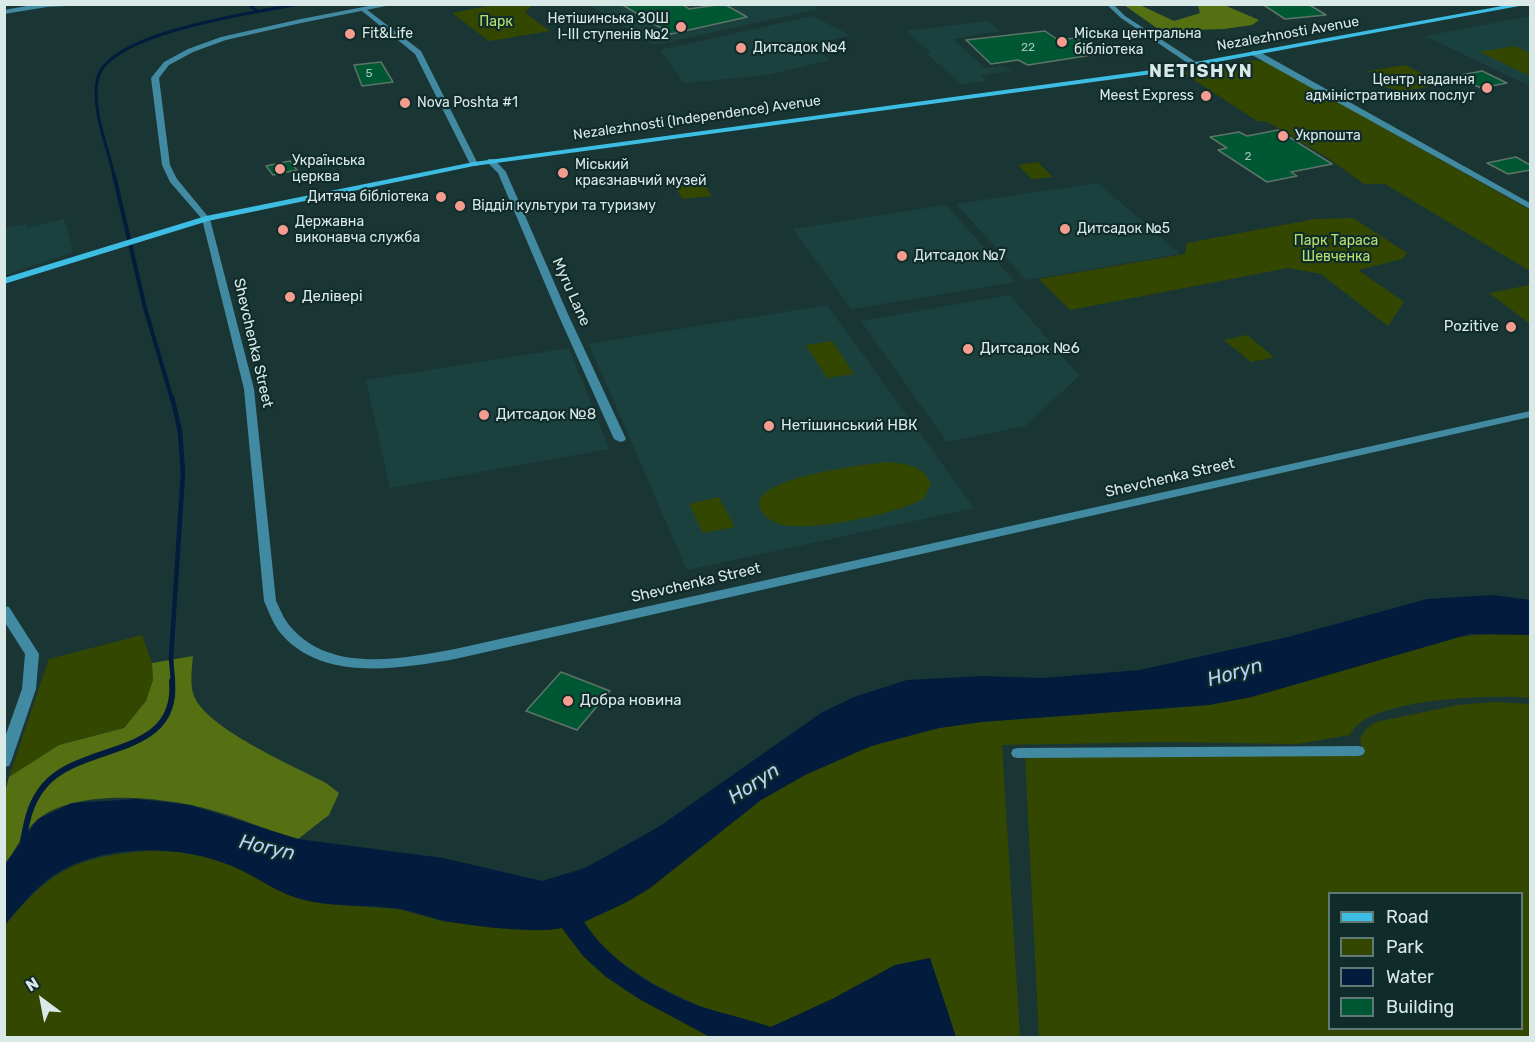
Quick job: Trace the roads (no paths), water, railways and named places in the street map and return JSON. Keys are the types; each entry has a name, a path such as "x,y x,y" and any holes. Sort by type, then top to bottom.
{"main road":[{"name":"Nezalezhnosti Avenue","path":"1195,64 1527,4"},
{"name":"Nezalezhnosti (Independence) Avenue","path":"206,219 491,161 1195,64"},
{"path":"4,281 206,219"}],"street":[{"path":"4,12 47,5 102,4"},
{"path":"206,219 172,180 166,165 155,86 156,73 160,67 176,55 211,41 393,4"},
{"path":"1109,4 1123,17 1195,64"},
{"path":"364,10 418,53 474,164"},
{"path":"1255,53 1530,206"},
{"name":"Myru Lane","path":"491,161 502,172 620,439"},
{"name":"Shevchenka Street","path":"206,219 252,405 269,594 273,609 285,629 304,646 339,660 356,663 403,663 455,654 1530,414"},
{"path":"4,610 32,654 29,689 4,762"},
{"path":"1018,753 1358,751"}],"water":[{"name":"Horyn","path":"1493,595 1530,600 1530,635 1470,634 1252,697 1209,705 981,722 939,728 871,746 805,775 761,800 650,888 627,902 584,922 606,949 650,983 699,1006 771,1027 832,999 895,965 930,958 956,1037 710,1037 639,999 606,977 583,956 562,928 520,930 487,927 444,921 401,909 310,901 280,891 232,866 191,854 169,851 147,850 104,855 64,869 39,887 5,925 5,864 38,819 72,803 137,799 190,805 298,839 443,858 542,881 585,868 660,826 821,713 854,697 907,680 983,676 1043,678 1140,670 1288,637 1427,599"}],"waterway":[{"path":"248,4 258,12"},
{"path":"258,12 299,4"},
{"path":"114,176 96,101 98,77 109,61 129,48 156,36 258,12"},
{"path":"114,175 145,308 172,399"},
{"path":"172,397 180,431 183,473 171,658 173,682"},
{"path":"23,841 32,805 44,786 61,772 81,762 145,737 160,724 170,706 172,681"}],"place":[{"name":"Нетішинська ЗОШ І-ІІІ ступенів №2","path":"681,27"},
{"name":"Fit&Life","path":"350,34"},
{"name":"Міська центральна бібліотека","path":"1062,42"},
{"name":"Дитсадок №4","path":"741,48"},
{"name":"Центр надання адміністративних послуг","path":"1487,88"},
{"name":"Meest Express","path":"1206,96"},
{"name":"Nova Poshta #1","path":"405,103"},
{"name":"Укрпошта","path":"1283,136"},
{"name":"Українська церква","path":"280,169"},
{"name":"Міський краєзнавчий музей","path":"563,173"},
{"name":"Дитяча бібліотека","path":"441,197"},
{"name":"Відділ культури та туризму","path":"460,206"},
{"name":"Дитсадок №5","path":"1065,229"},
{"name":"Державна виконавча служба","path":"283,230"},
{"name":"Дитсадок №7","path":"902,256"},
{"name":"Делівері","path":"290,297"},
{"name":"Pozitive","path":"1511,327"},
{"name":"Дитсадок №6","path":"968,349"},
{"name":"Дитсадок №8","path":"484,415"},
{"name":"Нетішинський НВК","path":"769,426"},
{"name":"Добра новина","path":"568,701"}],"district":[{"name":"NETISHYN","path":"1201,72"}],"park label":[{"name":"Парк","path":"496,22"},
{"name":"Парк Тараса Шевченка","path":"1336,250"}]}
